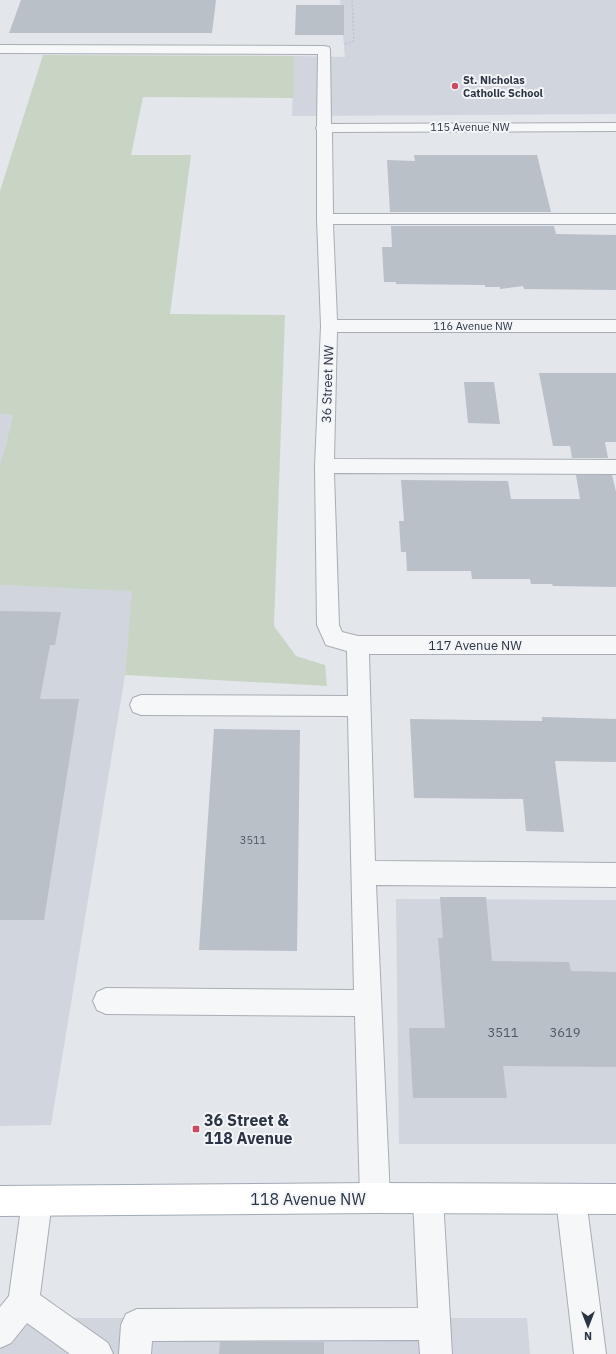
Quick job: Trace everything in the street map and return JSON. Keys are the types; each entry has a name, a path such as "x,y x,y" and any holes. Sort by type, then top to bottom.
{"main road":[{"name":"118 Avenue NW","path":"0,1201 375,1198 616,1199"}],"street":[{"path":"0,49 324,50"},
{"name":"36 Street NW","path":"324,50 323,128 329,326 324,466 328,625 346,642 359,706 363,873 375,1198"},
{"name":"115 Avenue NW","path":"323,128 616,127"},
{"path":"325,219 616,219"},
{"name":"116 Avenue NW","path":"329,326 616,326"},
{"path":"324,466 616,466"},
{"name":"117 Avenue NW","path":"346,642 616,645"},
{"path":"141,705 359,706"},
{"path":"363,873 616,875"},
{"path":"106,1001 368,1003"},
{"path":"428,1198 436,1354"},
{"path":"571,1199 590,1354"},
{"path":"0,1332 24,1302 37,1201"},
{"path":"24,1302 97,1354"},
{"path":"135,1354 137,1325 434,1324"}],"path":[{"path":"324,50 354,41 352,0"}],"shaded area":[{"name":"St. Nicholas Catholic School","path":"340,0 616,0 616,114 292,116 294,56 345,57"},
{"path":"0,414 13,415 0,466"},
{"path":"0,585 133,590 125,675 51,1125 0,1126"},
{"path":"396,899 616,900 616,1144 399,1144"},
{"path":"0,1318 527,1318 530,1354 0,1354"}],"green space":[{"path":"43,55 294,56 293,98 143,97 131,155 191,155 170,314 285,315 274,626 296,656 325,665 327,686 125,675 132,591 0,585 0,466 13,415 0,414 0,191"}],"building":[{"path":"21,0 216,0 212,33 9,33"},
{"path":"296,5 344,5 344,35 295,35"},
{"path":"414,155 537,155 551,212 390,212 387,160 415,161"},
{"path":"391,226 554,226 556,234 616,235 616,290 524,289 523,286 500,289 500,287 485,287 485,285 396,284 396,282 384,282 382,247 392,247"},
{"path":"539,373 616,373 616,442 605,442 608,458 572,458 570,446 553,446"},
{"path":"464,382 494,382 500,424 468,423"},
{"path":"576,475 612,475 616,492 616,587 553,586 552,584 531,584 530,579 472,579 471,571 407,571 406,552 401,552 399,521 404,521 401,480 508,481 511,499 580,499"},
{"path":"0,611 61,612 55,645 50,645 40,699 79,699 44,920 0,920"},
{"path":"542,717 616,719 616,762 555,761 564,832 526,831 523,799 414,798 410,719 542,721"},
{"path":"214,729 300,730 297,951 199,950"},
{"path":"440,897 486,897 492,961 569,962 571,971 616,972 616,1067 503,1066 507,1098 413,1098 409,1028 445,1028 438,938 443,938"},
{"path":"220,1342 324,1342 324,1354 219,1354"}],"place":[{"name":"St. Nicholas Catholic School","path":"455,86"},
{"name":"36 Street & 118 Avenue","path":"196,1129"}]}
